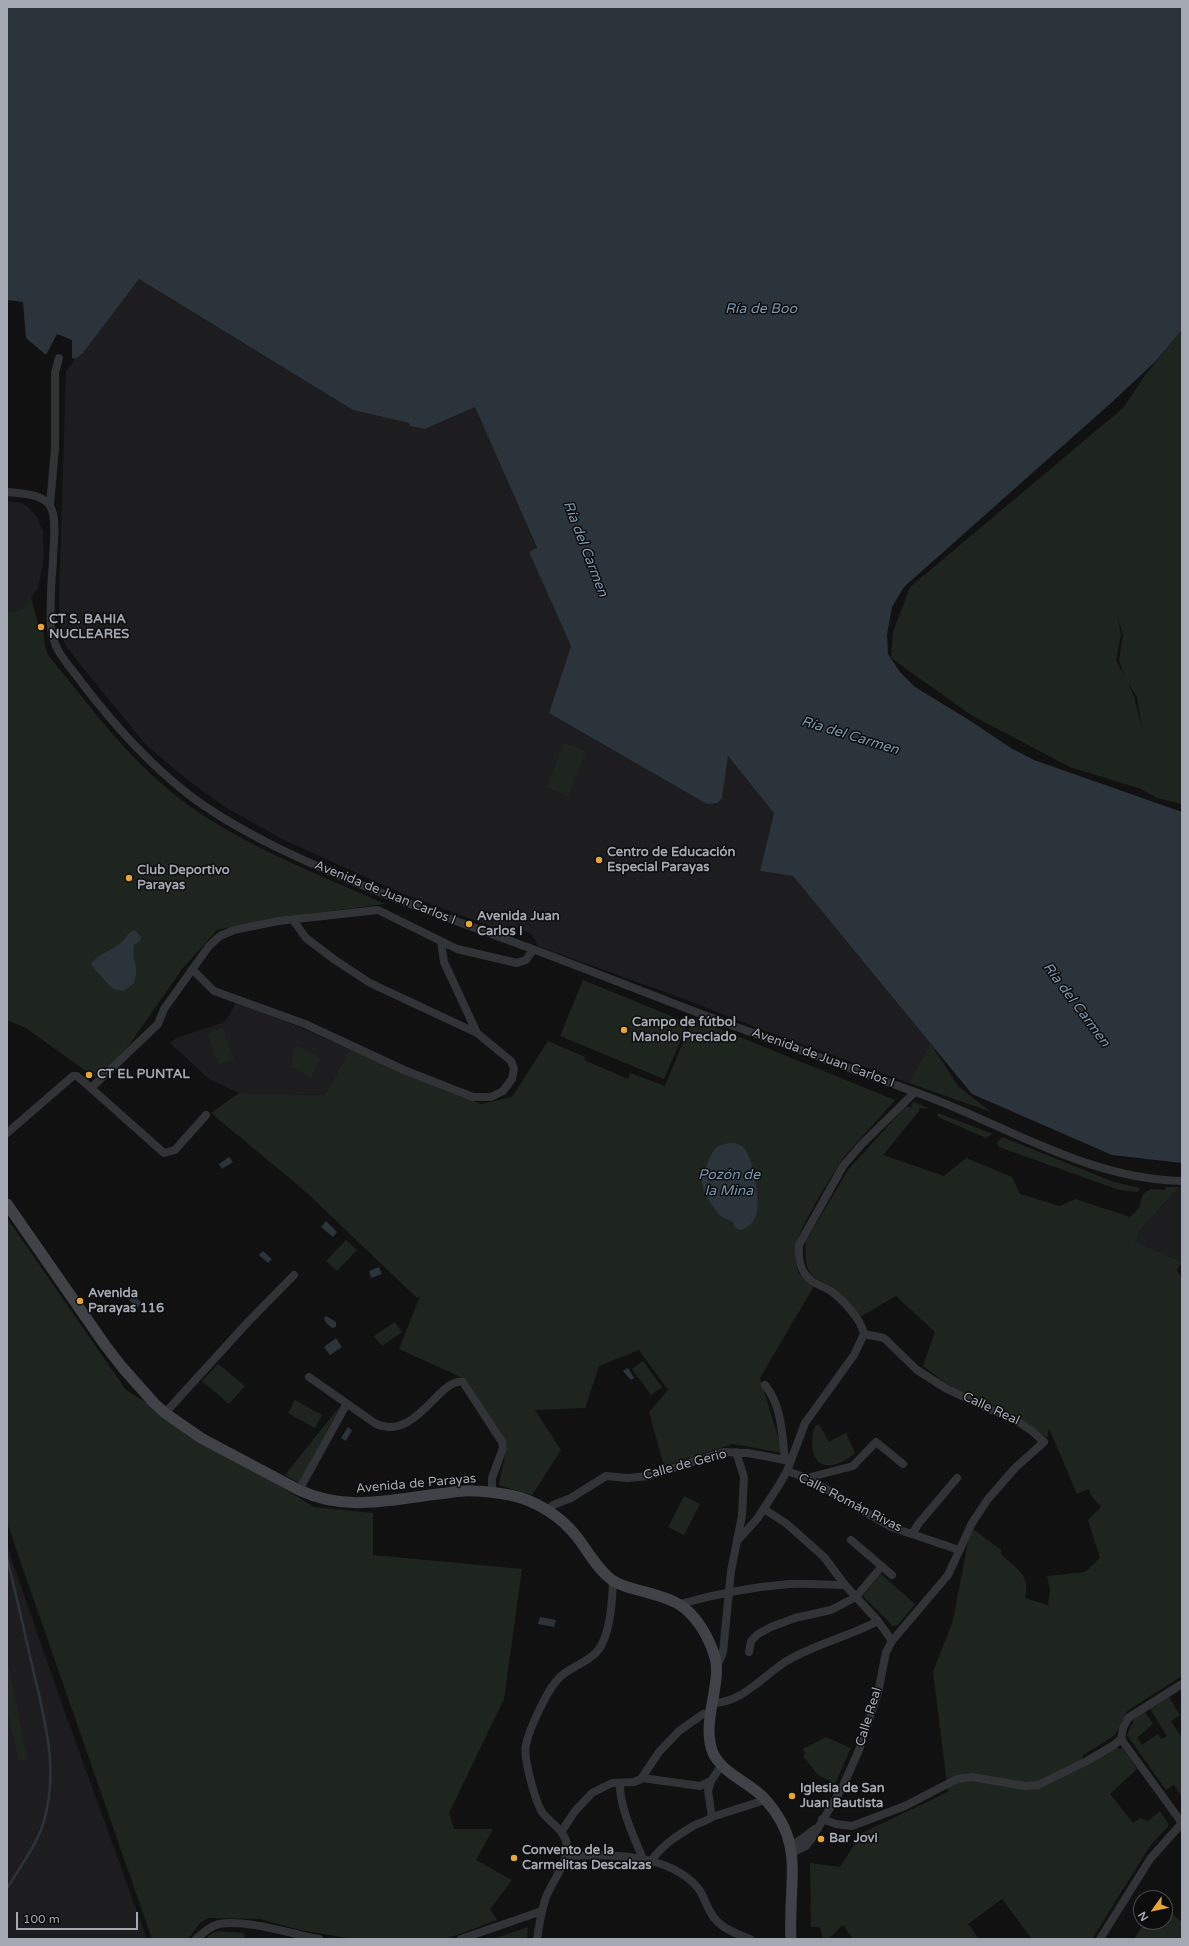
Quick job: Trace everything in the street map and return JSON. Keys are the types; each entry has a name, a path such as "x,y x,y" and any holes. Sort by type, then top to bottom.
{"street":[{"name":"Avenida de Juan Carlos I","path":"60,358 56,373 55,448 50,505 53,513 54,534 51,596 53,643 63,660 115,726 156,768 192,798 230,822 303,860 440,917 915,1092 1096,1168 1138,1177 1182,1181"},
{"path":"7,492 28,495 44,500 50,505"},
{"path":"91,1088 158,1024 164,1009 209,946 227,933 250,926 378,910 456,949 517,963 526,960 533,950"},
{"path":"192,969 214,991 305,1024 404,1070 473,1097 483,1098 496,1096 510,1084 514,1074 513,1064 476,1032 370,983 317,947 297,928 292,920"},
{"path":"441,942 444,962 476,1032"},
{"path":"7,1133 72,1076 77,1076 164,1153 170,1153 175,1150 206,1115"},
{"path":"716,1662 720,1660 723,1652 729,1591 737,1541 764,1509 786,1471 788,1460 805,1423 854,1355 864,1334 858,1320 832,1292 812,1282 806,1276 798,1255 799,1245 843,1166 862,1144 915,1092"},
{"name":"Avenida de Parayas","path":"7,1204 122,1367 164,1413 201,1438 299,1490 314,1497 328,1501 362,1504 460,1492 492,1492 528,1500 566,1523 600,1568 613,1582 680,1604 697,1621 709,1642 716,1662 711,1708 710,1742 713,1753 721,1766 754,1788 778,1816 786,1831 792,1851 791,1939"},
{"path":"164,1413 294,1274"},
{"name":"Calle Real","path":"792,1851 806,1846 842,1788 859,1750 878,1693 886,1652 892,1641 948,1575 972,1523 988,1499 1015,1468 1044,1442 1032,1431 1012,1418 947,1389 917,1370 884,1338 864,1334"},
{"path":"309,1377 346,1405 381,1426 397,1426 420,1414 453,1383 463,1382 502,1442 501,1454 492,1478 492,1492"},
{"path":"764,1385 770,1391 778,1408 788,1460"},
{"path":"299,1490 346,1405"},
{"path":"807,1478 853,1466 876,1442 903,1464"},
{"name":"Calle de Gerio","path":"546,1511 553,1505 571,1498 606,1476 627,1478 649,1476 723,1452 736,1452 788,1460"},
{"name":"Calle de Gerio","path":"736,1452 744,1477 742,1516 737,1541"},
{"name":"Calle Román Rivas","path":"786,1471 807,1478 891,1527 959,1550"},
{"path":"912,1534 919,1523 958,1478"},
{"path":"764,1509 802,1536 824,1558 845,1585 878,1621 892,1641"},
{"path":"851,1540 892,1575"},
{"path":"749,1652 751,1640 758,1634 771,1627 795,1618 831,1610 856,1597 882,1566"},
{"path":"538,1938 542,1911 549,1890 566,1856 567,1844 562,1832 548,1818 538,1804 527,1766 525,1746 539,1711 554,1684 567,1672 588,1660 602,1644 608,1627 613,1582"},
{"path":"680,1604 729,1591 766,1586 791,1584 845,1585"},
{"path":"562,1832 576,1811 592,1793 606,1785 634,1782 642,1778 659,1752 679,1731 711,1708 728,1702 796,1656 861,1630 878,1621"},
{"path":"822,1819 836,1824 852,1826 905,1806 956,1779 972,1777 1025,1786 1038,1785 1114,1746 1121,1739 1123,1728 1128,1718 1182,1684"},
{"path":"1100,1939 1150,1859 1182,1823 1121,1739"},
{"path":"642,1778 694,1786 706,1785 721,1766"},
{"path":"710,1781 708,1791 712,1817"},
{"path":"620,1783 620,1790 627,1817 647,1860"},
{"path":"647,1860 676,1835 697,1824 707,1821 712,1817 765,1800"},
{"name":"Calle Real","path":"792,1851 803,1838 817,1827"},
{"path":"786,1831 797,1837 803,1838"},
{"path":"566,1856 606,1856 647,1860 667,1867 691,1881 703,1896 714,1918 731,1932 750,1939"},
{"path":"461,1939 542,1911"},
{"path":"196,1939 208,1929 218,1924 230,1923 271,1928 319,1939"}],"shaded area":[{"path":"139,279 353,410 409,423 410,426 425,429 475,407 537,549 529,552 571,646 549,713 722,798 728,756 774,813 760,871 793,876 930,1043 909,1083 538,946 532,934 509,925 500,930 401,893 286,841 225,807 189,781 146,745 65,644 60,626 59,598 66,371 75,359 83,353"},
{"path":"1182,330 1182,804 1157,798 1141,789 1070,767 971,715 891,658 893,632 910,587 1123,408 1146,374","holes":["1117,614 1123,636 1119,660 1124,676 1116,660 1121,635","1128,683 1137,697 1142,729 1134,697"]},
{"path":"7,501 21,503 27,506 37,517 43,532 44,560 38,588 25,607 18,612 11,612 7,610"},
{"name":"Club Deportivo Parayas","path":"31,598 40,630 43,630 48,655 125,748 178,798 205,817 263,849 385,904 267,919 217,930 183,968 129,1045 97,1079 26,1028 7,1020 7,610 15,612 21,610"},
{"path":"564,743 586,751 568,796 547,787"},
{"name":"Campo de fútbol Manolo Preciado","path":"583,980 688,1023 664,1079 560,1036"},
{"path":"236,1003 287,1022 350,1049 325,1095 239,1093 209,1079 170,1043 176,1038 225,1022"},
{"path":"693,1018 895,1100 843,1158 802,1228 795,1246 795,1261 799,1274 814,1286 760,1378 783,1453 733,1444 664,1466 649,1412 668,1390 639,1350 599,1366 585,1408 535,1410 561,1450 532,1495 499,1485 507,1445 467,1380 399,1349 420,1296 417,1298 306,1192 211,1113 239,1093 325,1095 350,1049 481,1104 512,1097 548,1041 585,1057 584,1060 628,1079 630,1073 665,1086"},
{"path":"222,1028 234,1059 219,1064 207,1034"},
{"path":"930,1043 959,1087 991,1112 909,1083"},
{"path":"298,1046 321,1058 311,1077 292,1067 294,1047"},
{"path":"914,1102 930,1109 918,1109 920,1110 883,1155 944,1176 966,1158 1012,1177 1020,1194 1060,1206 1075,1199 1130,1217 1139,1208 1143,1194 1151,1189 1165,1190 1166,1187 1179,1187 1141,1229 1135,1242 1182,1262 1177,1270 1182,1279 1182,1676 1127,1711 1115,1735 1082,1756 1087,1765 1116,1748 1123,1749 1137,1769 1110,1794 1133,1823 1140,1818 1148,1821 1160,1811 1169,1825 1150,1846 1092,1939 1032,1939 1002,1899 968,1924 979,1939 853,1939 843,1925 828,1939 823,1939 820,1927 811,1927 810,1863 840,1867 862,1833 948,1792 933,1672 953,1620 968,1542 973,1529 1001,1550 1001,1554 1021,1573 1026,1583 1025,1598 1048,1605 1050,1590 1047,1576 1085,1572 1100,1558 1088,1520 1101,1507 1092,1497 1089,1489 1077,1494 1049,1428 1047,1438 1015,1415 954,1389 923,1366 935,1332 896,1296 860,1317 839,1292 831,1286 818,1280 813,1276 808,1268 806,1263 806,1241 848,1170 906,1106 913,1108 911,1105"},
{"path":"938,1113 993,1134 986,1138 940,1118 937,1115"},
{"path":"1002,1137 1114,1182 1140,1188 1138,1192 1119,1190 999,1147 997,1143"},
{"path":"1182,1184 1182,1262 1135,1242 1141,1229"},
{"path":"7,1218 126,1390 314,1507 373,1513 373,1555 522,1569 504,1699 449,1813 454,1829 493,1829 476,1860 512,1880 490,1909 497,1920 446,1939 353,1939 300,1930 260,1919 209,1918 201,1922 188,1939 152,1939 7,1523"},
{"path":"346,1240 357,1250 337,1271 326,1261"},
{"path":"395,1322 402,1332 382,1346 374,1336"},
{"path":"643,1361 662,1387 651,1395 632,1369"},
{"path":"218,1364 245,1386 229,1404 202,1381"},
{"path":"295,1400 322,1415 315,1428 288,1413"},
{"path":"340,1406 299,1483 285,1475"},
{"path":"819,1424 829,1442 846,1433 855,1453 845,1461 835,1465 820,1463 815,1457 812,1439 815,1426"},
{"path":"684,1496 700,1504 684,1535 668,1527"},
{"path":"7,1546 62,1704 147,1939 7,1939"},
{"path":"881,1574 915,1604 898,1625 893,1626 863,1596"},
{"path":"7,1658 27,1759 19,1761 7,1711"},
{"path":"1169,1697 1180,1715 1171,1721 1182,1738 1182,1797 1174,1785 1166,1790 1127,1735 1134,1719 1145,1712 1153,1724 1137,1738 1142,1745 1158,1734 1161,1739 1167,1736 1150,1709"},
{"path":"826,1737 851,1748 835,1784 818,1775 803,1756 805,1754 803,1749"},
{"path":"1173,1915 1182,1922 1182,1939 1134,1939 1140,1930 1173,1930"},
{"path":"528,1927 527,1939 493,1939"},
{"path":"219,1931 244,1933 245,1939 205,1939 212,1933"}],"water":[{"name":"Ría de Boo","path":"7,7 1182,7 1182,330 1155,362 1111,403 904,587 892,607 887,635 888,654 900,672 915,687 1011,748 1034,760 1182,812 1182,1163 1112,1155 972,1094 793,876 760,871 774,813 728,756 722,798 717,803 707,804 549,713 571,646 529,552 537,548 475,407 425,429 410,426 409,423 353,410 139,279 83,353 75,359 72,358 72,340 57,334 46,355 26,338 23,302 7,300"},
{"path":"135,930 141,937 140,941 134,945 133,948 136,969 134,983 124,991 114,989 91,965 96,958 118,946 128,934"},
{"name":"Pozón de la Mina","path":"729,1143 740,1145 747,1152 753,1169 757,1191 757,1209 755,1218 748,1226 741,1230 735,1228 733,1222 720,1216 704,1191 701,1178 713,1151 718,1146"},
{"path":"229,1157 233,1162 222,1169 219,1164"},
{"path":"326,1221 337,1232 333,1237 321,1227"},
{"path":"263,1251 272,1259 268,1263 259,1255"},
{"path":"379,1267 382,1274 371,1278 369,1271"},
{"path":"134,1296 142,1303 137,1308 129,1300"},
{"path":"326,1316 336,1322 336,1327 332,1328 326,1323 324,1318"},
{"path":"336,1338 342,1347 330,1355 324,1347"},
{"path":"628,1368 634,1378 631,1380 623,1371"},
{"path":"348,1427 352,1430 346,1441 341,1438"},
{"path":"540,1617 556,1620 554,1627 538,1624"}],"waterway":[{"path":"7,1558 42,1706 49,1748 50,1768 50,1789 47,1809 41,1830 30,1852 7,1888"}],"place":[{"name":"CT S. BAHIA NUCLEARES","path":"41,627"},
{"name":"Centro de Educación Especial Parayas","path":"599,860"},
{"name":"Club Deportivo Parayas","path":"129,878"},
{"name":"Avenida Juan Carlos I","path":"469,924"},
{"name":"Campo de fútbol Manolo Preciado","path":"624,1030"},
{"name":"CT EL PUNTAL","path":"89,1075"},
{"name":"Avenida Parayas 116","path":"80,1301"},
{"name":"Iglesia de San Juan Bautista","path":"792,1796"},
{"name":"Bar Jovi","path":"821,1839"},
{"name":"Convento de la Carmelitas Descalzas","path":"514,1858"}],"water label":[{"name":"Ría del Carmen","path":"585,549"},
{"name":"Ría del Carmen","path":"850,736"},
{"name":"Ría del Carmen","path":"1076,1005"}]}
